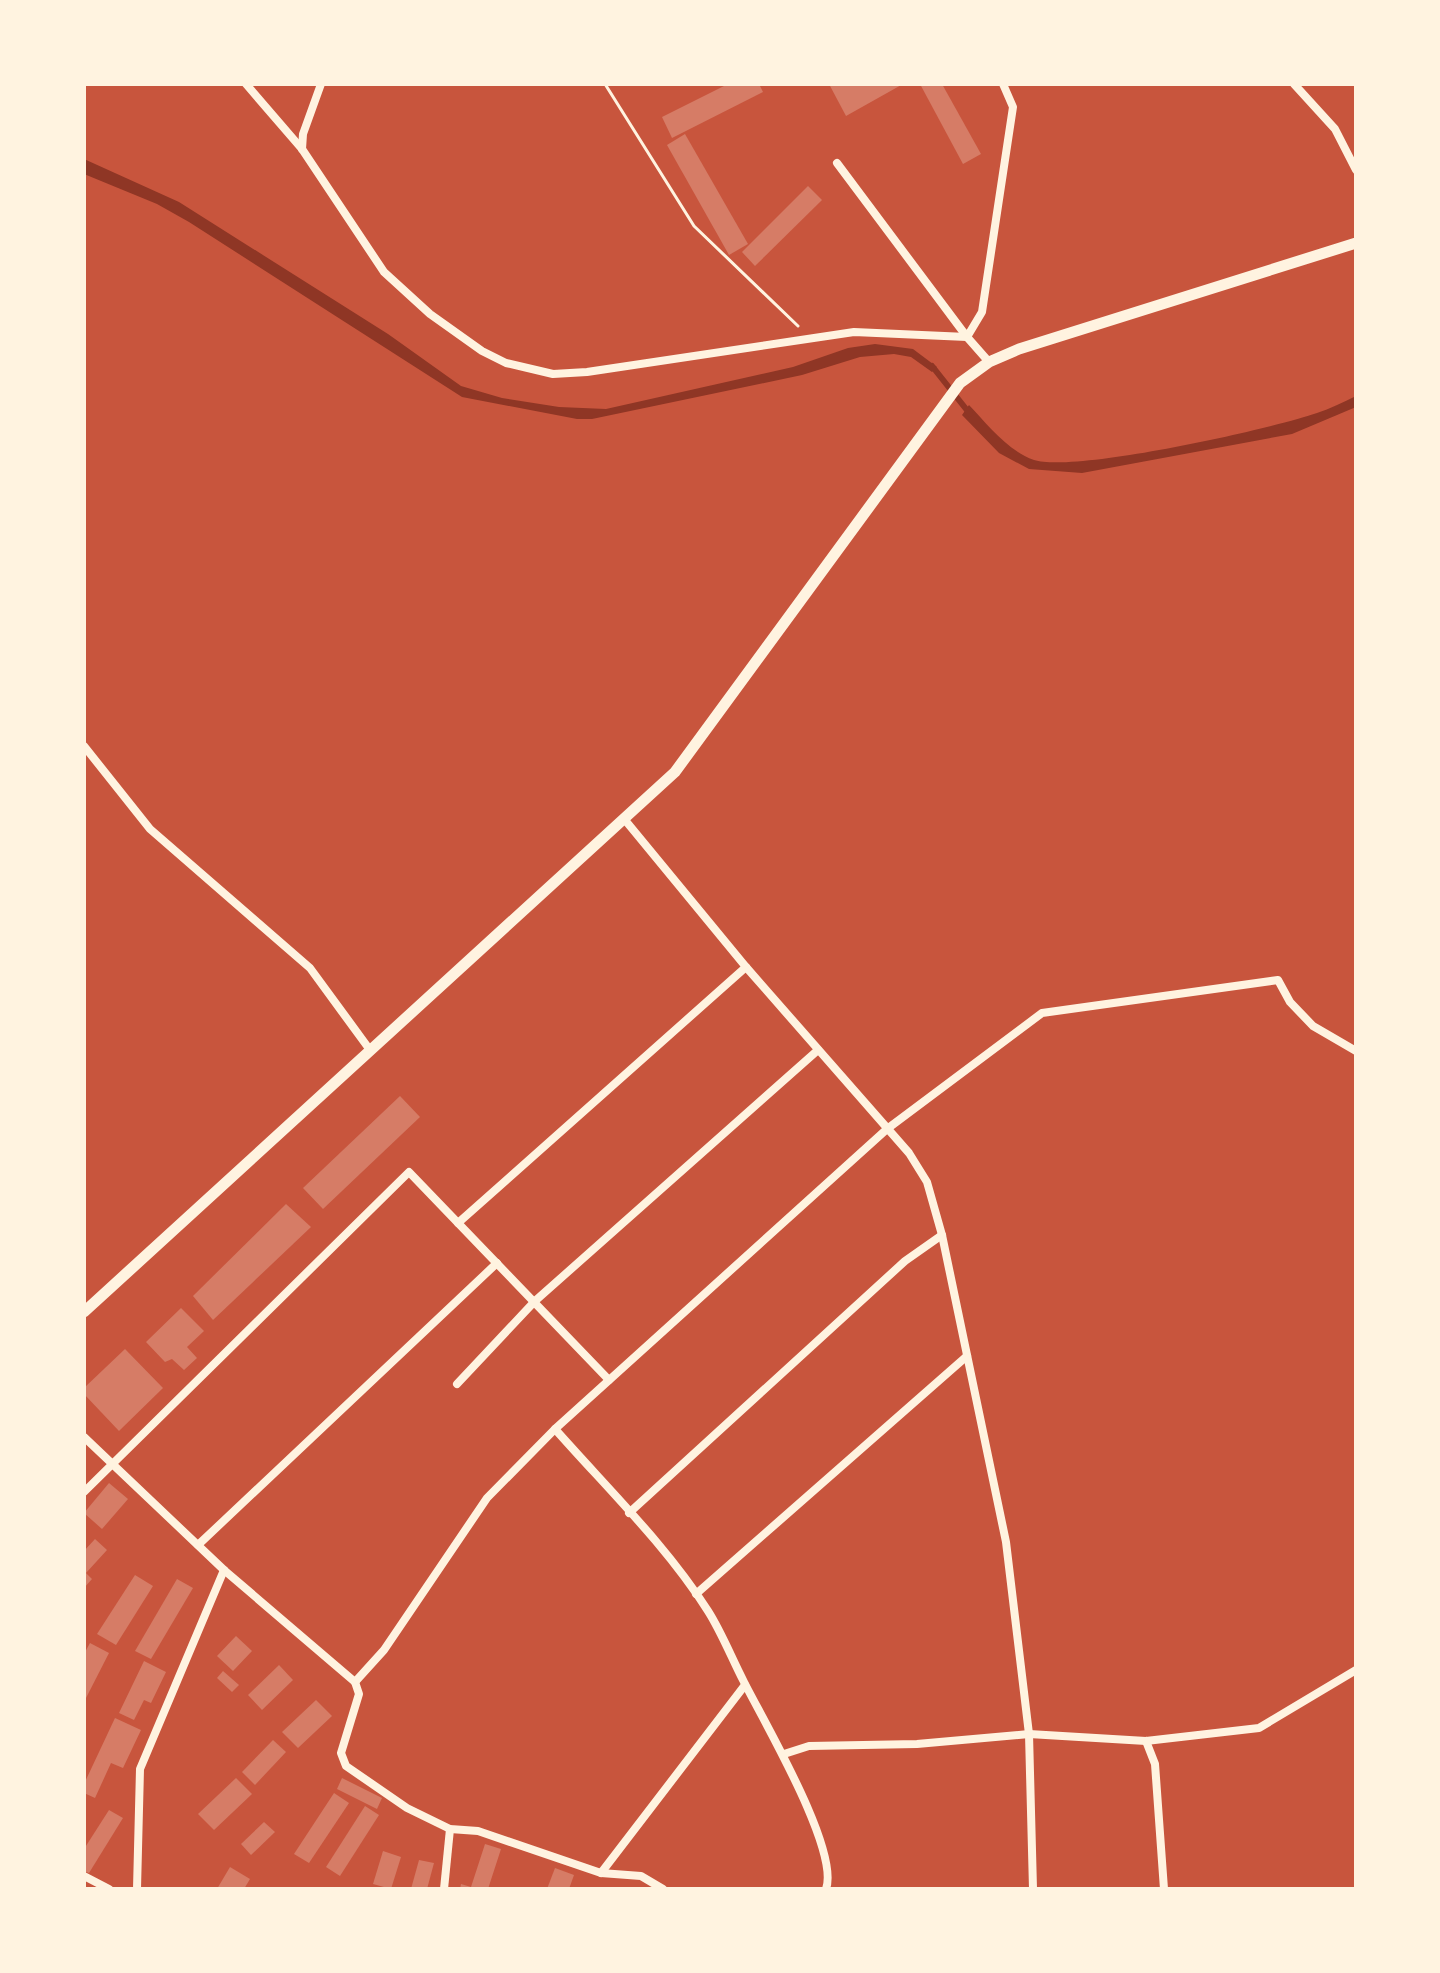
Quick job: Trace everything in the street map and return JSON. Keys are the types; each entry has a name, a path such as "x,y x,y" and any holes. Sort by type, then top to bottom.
{"street":[{"path":"246,84 302,149 384,272 455,334 506,363 553,374 587,372 854,332 967,337"},
{"path":"302,149 303,134 321,84"},
{"path":"967,337 982,312 1013,107 1003,84"},
{"path":"1294,84 1335,129 1356,170"},
{"path":"837,163 989,362"},
{"path":"84,1312 666,782 960,383 989,362 1019,349 1356,243"},
{"path":"84,746 150,829 310,968 370,1050"},
{"path":"625,820 746,967 909,1153 927,1182 942,1235 1006,1542 1029,1734 1033,1889"},
{"path":"458,1223 746,967"},
{"path":"355,1682 384,1650 487,1498 555,1429 887,1129 1042,1013 1089,1004 1278,980 1290,1002 1313,1026 1356,1051"},
{"path":"457,1384 535,1301 818,1050"},
{"path":"84,1492 409,1172 609,1380"},
{"path":"629,1513 905,1261 942,1235"},
{"path":"198,1545 497,1263"},
{"path":"696,1594 967,1356"},
{"path":"555,1429 629,1513 710,1613 745,1685 784,1754 821,1849 827,1874 826,1889"},
{"path":"84,1437 224,1570 355,1682 359,1694 341,1753 346,1766 407,1808 450,1829 478,1831 601,1873 641,1876 663,1889"},
{"path":"137,1889 140,1769 224,1570"},
{"path":"784,1754 809,1746 917,1744 1029,1734 1146,1741 1259,1728 1356,1670"},
{"path":"601,1873 745,1685"},
{"path":"1146,1741 1155,1764 1164,1889"},
{"path":"444,1889 450,1829"},
{"path":"84,1876 109,1889"}],"path":[{"path":"605,84 694,226 811,339"}],"shaded area":[{"path":"84,159 179,202 388,334 461,386 502,398 559,407 606,409 793,367 848,348 875,344 913,349 937,367 932,372 911,357 894,354 860,357 802,375 592,419 577,419 462,397 189,222 157,204 84,174"},
{"path":"1356,396 1356,407 1292,434 1082,473 1029,469 999,453 962,415 969,405 999,437 1025,456 1056,462 1129,455 1259,429 1317,413"}],"building":[{"path":"728,84 759,84 763,92 672,138 662,117"},
{"path":"829,84 903,84 846,116"},
{"path":"920,84 942,84 981,154 963,164"},
{"path":"685,134 748,244 729,255 667,145"},
{"path":"808,186 822,200 755,266 742,252"},
{"path":"400,1096 420,1117 323,1209 303,1188"},
{"path":"286,1204 311,1227 213,1320 193,1296"},
{"path":"181,1308 204,1331 187,1347 197,1358 184,1370 172,1359 165,1362 146,1342"},
{"path":"125,1349 163,1388 119,1431 84,1394 84,1388"},
{"path":"109,1483 128,1499 102,1529 84,1513"},
{"path":"95,1539 107,1550 86,1573 92,1579 84,1588 84,1551"},
{"path":"135,1575 153,1586 116,1645 97,1634"},
{"path":"177,1579 193,1588 151,1659 135,1651"},
{"path":"236,1636 252,1651 233,1671 217,1656"},
{"path":"90,1643 109,1653 86,1698 84,1654"},
{"path":"144,1661 166,1672 151,1703 144,1700 134,1720 119,1713"},
{"path":"279,1665 293,1680 262,1710 248,1695"},
{"path":"223,1671 239,1685 232,1692 217,1678"},
{"path":"316,1700 332,1716 298,1748 282,1732"},
{"path":"115,1718 141,1730 123,1768 111,1763 95,1798 84,1793 84,1784"},
{"path":"273,1740 286,1752 255,1785 242,1772"},
{"path":"236,1778 252,1794 214,1830 198,1814"},
{"path":"342,1778 382,1798 377,1809 337,1789"},
{"path":"334,1793 349,1803 309,1863 294,1854"},
{"path":"365,1806 379,1815 340,1876 326,1867"},
{"path":"109,1810 123,1818 89,1873 84,1871 84,1849"},
{"path":"264,1822 275,1832 251,1855 241,1844"},
{"path":"485,1844 501,1849 488,1889 460,1889 461,1884 471,1887"},
{"path":"383,1851 401,1857 391,1889 373,1884"},
{"path":"419,1860 434,1863 427,1889 411,1889"},
{"path":"230,1867 250,1879 244,1889 217,1889"},
{"path":"555,1868 574,1875 569,1889 547,1889"}],"waterway":[{"path":"932,366 970,414"}]}
